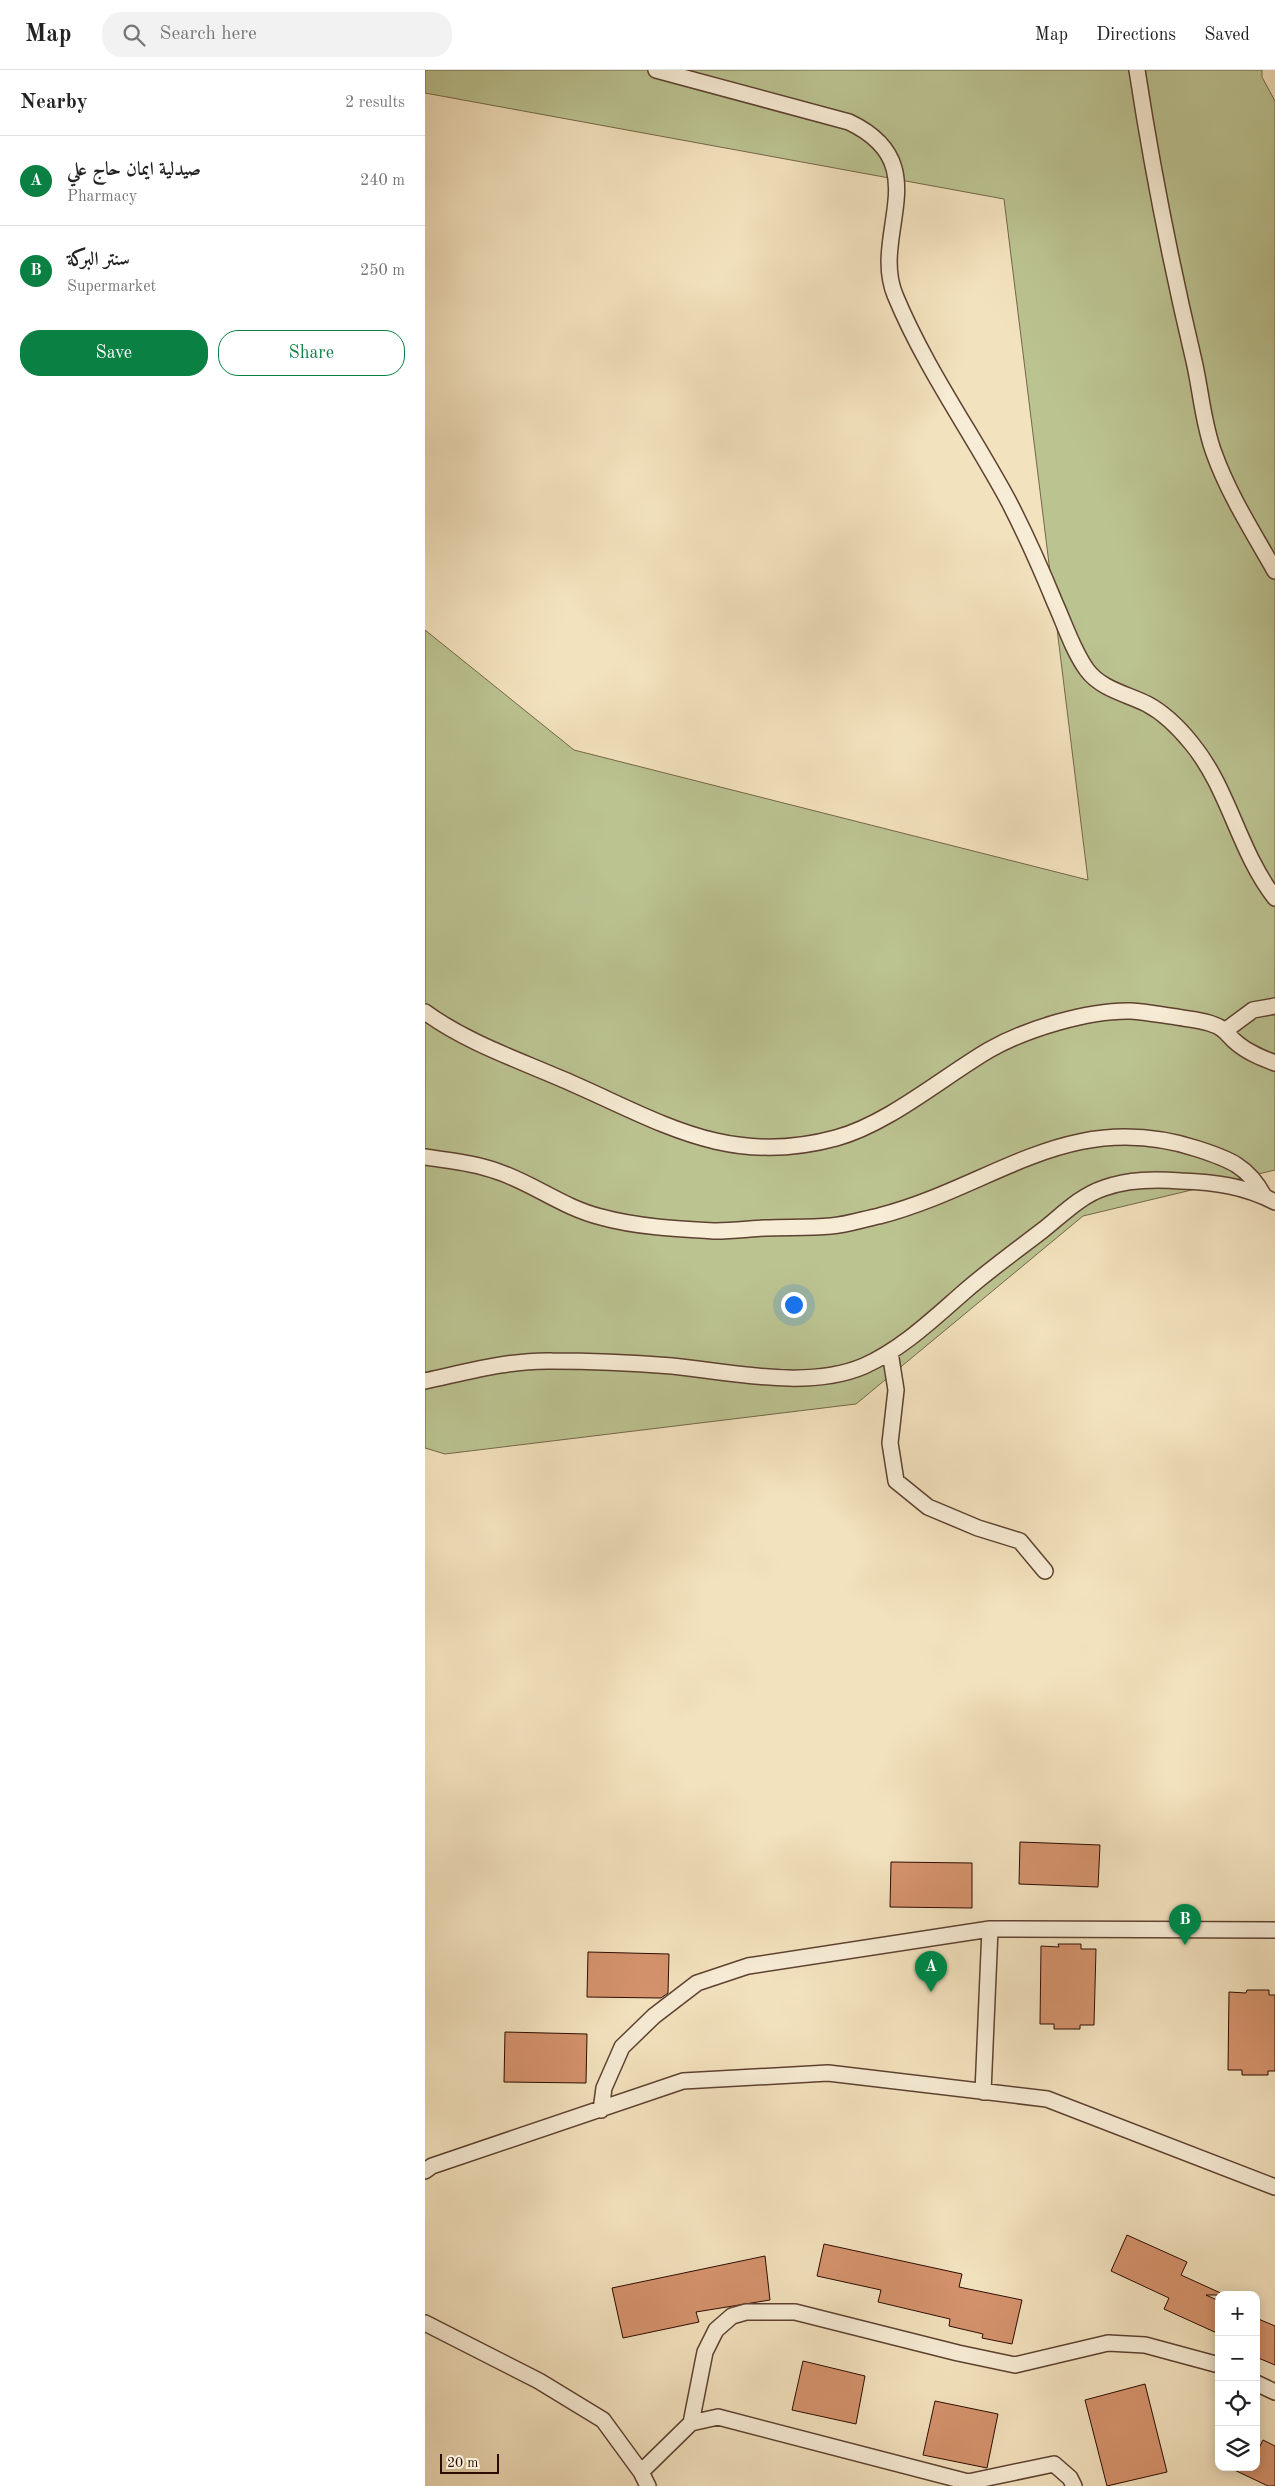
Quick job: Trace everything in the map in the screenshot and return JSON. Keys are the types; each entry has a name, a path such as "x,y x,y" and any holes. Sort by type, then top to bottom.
{"street":[{"path":"656,70 849,122 864,129 877,140 889,158 894,170 897,191 890,258 894,293 948,398 1008,501 1087,671 1110,689 1148,705 1162,714 1193,745 1225,804 1262,882 1275,898"},
{"path":"1137,70 1149,144 1199,382 1205,425 1213,452 1230,491 1249,529 1275,571"},
{"path":"1226,1030 1253,1010 1275,1006"},
{"path":"425,1012 466,1037 654,1121 681,1132 715,1142 751,1146 782,1147 838,1138 866,1126 902,1106 989,1050 1022,1034 1102,1013 1130,1011 1208,1022 1226,1030 1237,1044 1252,1054 1275,1063"},
{"path":"425,1157 476,1165 500,1172 577,1209 601,1217 659,1226 718,1231 833,1226 880,1215 916,1204 1036,1153 1076,1142 1111,1137 1147,1136 1211,1153 1240,1165 1271,1197"},
{"path":"425,1381 517,1362 551,1360 670,1366 748,1375 834,1375 866,1365 890,1352 934,1320 971,1286 1071,1207 1103,1188 1146,1180 1187,1181 1230,1185 1271,1197"},
{"path":"890,1352 896,1390 890,1444 896,1481 928,1507 977,1528 1020,1541 1045,1571"},
{"path":"983,2092 990,1929"},
{"path":"601,2110 604,2088 622,2047 654,2016 697,1983 748,1966 990,1929 1275,1930"},
{"path":"425,2171 432,2166 601,2110 683,2080 828,2073 1047,2100 1275,2187"},
{"path":"691,2424 705,2352 712,2337 716,2330 733,2316 746,2312 795,2312 1015,2365 1108,2343 1145,2345 1215,2364"},
{"path":"425,2323 539,2381 603,2420 641,2472 648,2486"},
{"path":"1260,2385 1275,2392"},
{"path":"641,2472 691,2424 718,2417 968,2482 1054,2464 1070,2478 1074,2486"}],"green space":[{"path":"425,70 1262,70 1262,77 1275,101 1275,1170 1083,1216 856,1404 445,1454 425,1448 425,630 574,750 1088,880 1004,199 425,93"}],"building":[{"path":"1020,1842 1100,1845 1098,1887 1019,1884"},
{"path":"891,1862 972,1863 972,1908 890,1907"},
{"path":"1058,1944 1081,1944 1081,1949 1096,1949 1094,2025 1080,2025 1080,2029 1054,2029 1054,2024 1040,2024 1041,1946 1059,1947"},
{"path":"588,1952 669,1954 668,1993 661,1998 587,1997"},
{"path":"1247,1990 1269,1990 1269,1995 1275,1995 1275,2071 1268,2071 1268,2075 1242,2075 1242,2070 1228,2070 1229,1992 1246,1993"},
{"path":"505,2032 587,2034 586,2083 504,2082"},
{"path":"1127,2235 1187,2262 1181,2275 1216,2291 1215,2295 1206,2295 1215,2299 1215,2332 1164,2309 1169,2298 1111,2271"},
{"path":"824,2244 962,2274 959,2287 1022,2300 1012,2344 982,2338 983,2334 949,2326 950,2319 878,2302 881,2290 817,2276"},
{"path":"765,2256 770,2300 696,2312 699,2322 623,2338 612,2288"},
{"path":"1260,2320 1275,2326 1275,2365 1260,2359"},
{"path":"803,2361 865,2376 856,2424 792,2410"},
{"path":"1145,2384 1167,2472 1107,2486 1085,2400"},
{"path":"935,2401 998,2414 987,2468 923,2455"},
{"path":"1263,2440 1275,2446 1275,2486 1268,2486 1236,2471 1260,2471 1260,2446"}],"place":[{"name":"سنتر البركة","path":"1185,1945"},
{"name":"صيدلية ايمان حاج علي","path":"931,1992"}]}
